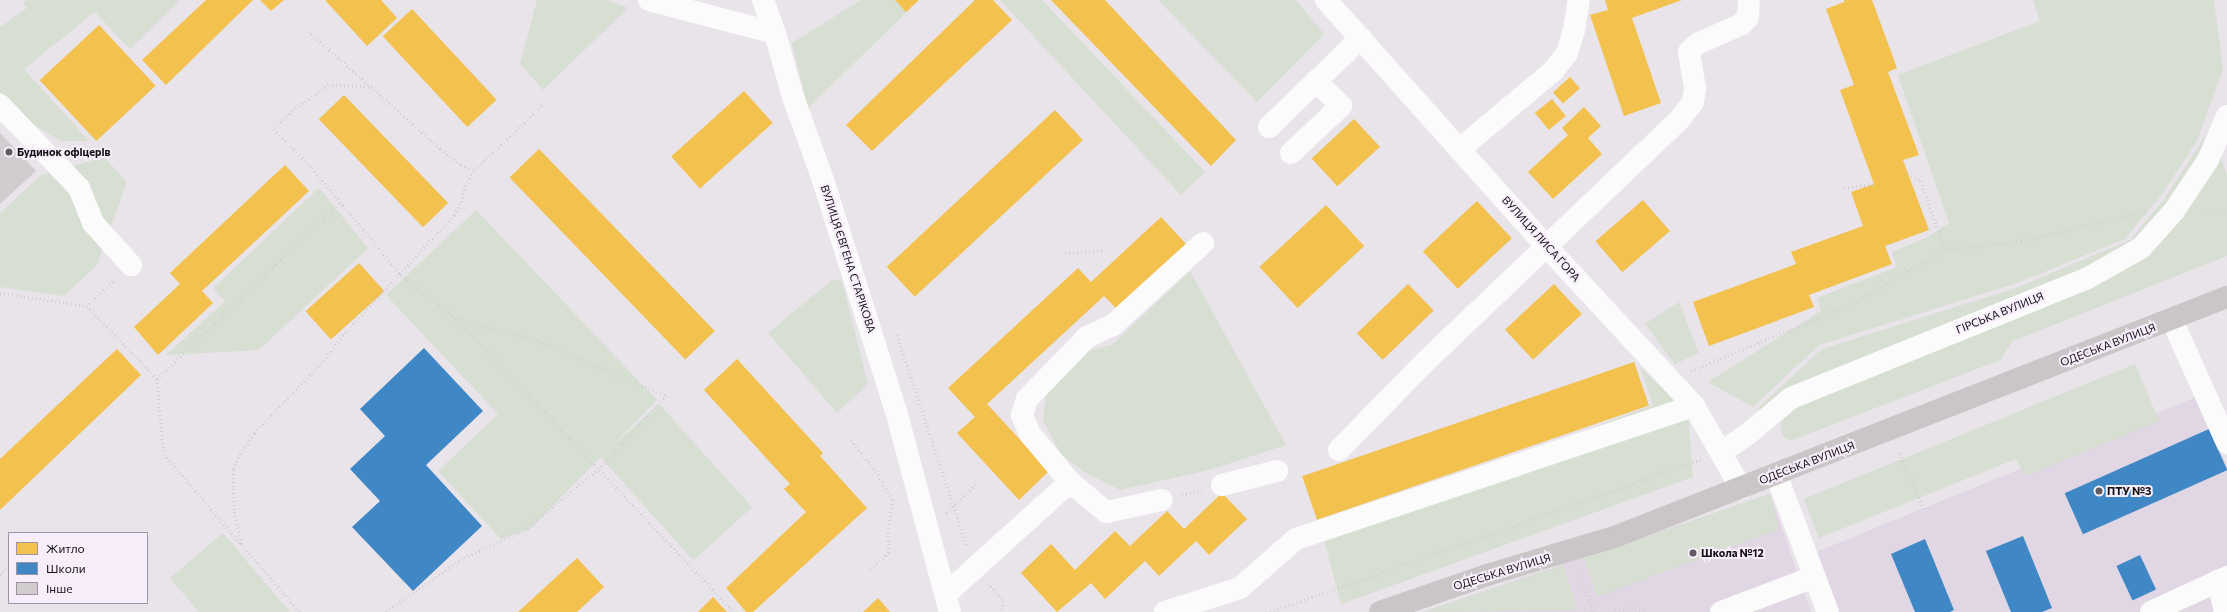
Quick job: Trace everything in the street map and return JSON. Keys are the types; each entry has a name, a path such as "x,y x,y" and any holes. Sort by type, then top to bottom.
{"main road":[{"name":"ОДЕСЬКА ВУЛИЦЯ","path":"1380,612 1617,536 2172,320 2227,297"}],"street":[{"path":"649,0 775,33"},
{"name":"ВУЛИЦЯ ЄВГЕНА СТАРІКОВА","path":"762,0 775,33 793,97 823,180 896,410 948,603"},
{"name":"ВУЛИЦЯ ЛИСА ГОРА","path":"1326,0 1461,148 1547,247 1694,406 1722,452 1741,488"},
{"path":"1461,148 1553,71 1567,53 1574,30 1579,0"},
{"path":"1339,450 1426,361 1679,120 1693,102 1695,89 1689,52 1697,44 1742,24 1748,17 1749,0"},
{"path":"1268,127 1361,38"},
{"path":"1291,152 1340,106 1316,81"},
{"path":"0,105 79,188 93,223 131,265"},
{"name":"ГІРСЬКА ВУЛИЦЯ","path":"1722,452 1748,434 1791,398 2086,279 2141,248 2174,211 2208,160 2227,116"},
{"path":"1162,500 1106,512 1070,482 1030,434 1022,415 1027,399 1087,337 1113,325 1203,243"},
{"path":"2172,320 2227,443"},
{"path":"1165,612 1240,588 1296,539 1694,406"},
{"path":"1222,485 1276,471"},
{"path":"1776,474 1828,612"},
{"path":"948,603 974,568 1070,482"},
{"path":"1721,612 1814,577"},
{"path":"2151,612 2223,579 2225,612"}],"path":[{"path":"308,31 456,161 475,170"},
{"path":"369,86 329,85 293,111 274,129 340,202 401,275 452,315 734,612"},
{"path":"241,544 234,510 233,469 240,454 254,433 401,275 430,239 454,215 461,202 465,186 475,170 542,106"},
{"path":"1908,174 1921,181 1945,250"},
{"path":"1844,188 1874,184"},
{"path":"157,379 340,202"},
{"path":"1670,380 1845,307 1945,250 2021,241 2139,211 2227,210"},
{"path":"1065,253 1104,250"},
{"path":"87,306 131,265"},
{"path":"0,293 87,306 157,379 164,454 299,612"},
{"path":"386,612 463,559 527,529 598,469 667,396 539,341 470,323 452,315"},
{"path":"894,327 974,568 1004,601 1001,612"},
{"path":"851,440 876,471 893,500 888,532 889,554 869,571"},
{"path":"1270,612 1722,452"},
{"path":"1900,453 1924,510"},
{"path":"929,529 977,483"},
{"path":"1162,500 1222,485"},
{"path":"1571,550 1593,612"},
{"path":"0,575 8,567"},
{"path":"1615,612 1632,607 1644,612"}],"shaded area":[{"path":"27,0 180,0 130,49 95,12 24,69 89,141 60,141 23,118 0,92 0,27 27,8 23,2"},
{"path":"537,0 607,0 628,8 543,90 520,64"},
{"path":"861,0 919,0 808,108 792,43"},
{"path":"1000,0 1042,0 1205,172 1181,195"},
{"path":"1158,0 1296,0 1324,34 1257,102"},
{"path":"2033,0 2214,0 2223,69 2197,141 2162,194 2125,239 2017,283 1819,345 1753,407 1708,382 1821,311 1817,298 1897,267 1892,252 1928,237 1949,223 1898,75 2040,21"},
{"path":"2211,127 2227,176 2227,256 2013,341 2000,360 1790,441 1782,435 1780,420 1757,409 1822,349 2016,288 2130,240 2165,198"},
{"path":"104,157 127,182 97,265 64,296 0,287 0,213 41,175"},
{"path":"319,188 368,248 259,350 166,355 225,301 213,288"},
{"path":"476,210 657,400 531,528 501,539 438,471 498,414 386,295"},
{"path":"1190,271 1286,445 1209,470 1120,490 1084,472 1061,454 1043,420 1046,393 1083,352 1112,345"},
{"path":"832,280 842,281 868,384 837,413 768,333"},
{"path":"1679,302 1699,353 1675,364 1645,324"},
{"path":"2135,364 2159,421 2025,476 2016,459 1819,538 1804,499"},
{"path":"1640,367 1688,413 1693,477 1341,604 1321,529 1653,405"},
{"name":"ПТУ №3","path":"2196,397 2227,466 2227,568 2215,612 1837,612 1814,553"},
{"path":"659,404 752,507 693,560 600,457"},
{"name":"Школа №12","path":"1770,494 1811,612 1422,612"},
{"path":"1770,494 1779,529 1597,597 1584,558"},
{"path":"223,533 290,612 199,612 170,578"},
{"path":"1563,565 1578,610 1423,612"}],"building: Житло":[{"path":"206,0 253,0 166,85 142,60"},
{"path":"260,0 284,0 271,11"},
{"path":"325,0 381,0 397,18 367,46"},
{"path":"895,0 919,0 906,12"},
{"path":"975,0 993,0 1012,20 872,151 846,125"},
{"path":"1051,0 1105,0 1236,140 1211,166"},
{"path":"1605,0 1682,0 1632,18 1661,103 1624,116 1590,15 1608,10"},
{"path":"1844,0 1872,0 1897,68 1888,72 1919,155 1903,160 1929,230 1885,246 1892,264 1809,295 1814,307 1709,346 1693,302 1796,264 1791,252 1863,226 1851,192 1874,184 1840,90 1854,85 1826,9 1844,2"},
{"path":"412,9 497,100 467,127 383,36"},
{"path":"99,25 156,86 96,141 40,80"},
{"path":"1570,77 1580,88 1563,104 1553,92"},
{"path":"744,91 773,123 700,189 671,157"},
{"path":"344,95 448,203 423,227 319,119"},
{"path":"1552,99 1566,116 1549,130 1535,113"},
{"path":"1584,107 1601,126 1588,138 1602,154 1553,199 1528,172 1568,135 1562,128"},
{"path":"1055,110 1083,140 915,297 887,267"},
{"path":"1354,119 1380,147 1337,186 1312,159"},
{"path":"539,149 715,331 685,359 510,177"},
{"path":"285,165 309,191 202,291 213,303 158,355 134,327 180,284 170,273"},
{"path":"1643,200 1670,231 1622,272 1595,241"},
{"path":"1477,201 1512,238 1458,289 1423,251"},
{"path":"1326,205 1364,246 1298,308 1259,267"},
{"path":"1161,217 1188,246 1119,311 1104,296 987,404 1049,471 1019,500 957,433 975,417 948,388 1078,268 1091,282"},
{"path":"359,263 384,291 331,339 305,311"},
{"path":"1408,284 1434,311 1383,360 1357,333"},
{"path":"1554,284 1582,314 1533,360 1505,330"},
{"path":"117,349 141,375 0,510 0,459"},
{"path":"737,359 823,453 820,456 867,508 753,612 746,612 726,588 806,512 784,489 790,484 704,390"},
{"path":"1634,362 1649,405 1317,520 1302,476"},
{"path":"1222,493 1247,519 1209,555 1196,541 1159,576 1145,561 1105,599 1091,583 1057,612 1021,573 1051,544 1075,570 1115,531 1130,546 1167,511 1184,529"},
{"path":"577,558 604,587 577,612 518,612"},
{"path":"713,597 727,612 698,612"},
{"path":"878,598 890,612 863,612"}],"building: Школи":[{"path":"424,348 483,411 426,465 482,526 413,591 352,527 380,501 350,469 385,436 360,409"},
{"path":"2209,429 2227,470 2083,534 2065,493"},
{"path":"2023,536 2052,608 2042,612 2011,612 1986,551"},
{"path":"1925,539 1954,610 1950,612 1915,612 1891,554"},
{"path":"2140,555 2156,589 2132,600 2116,566"}],"building: Інше":[{"name":"Будинок офіцерів","path":"0,133 36,171 0,204"}],"place":[{"name":"Будинок офіцерів","path":"9,152"},
{"name":"ПТУ №3","path":"2099,491"},
{"name":"Школа №12","path":"1693,553"}]}
